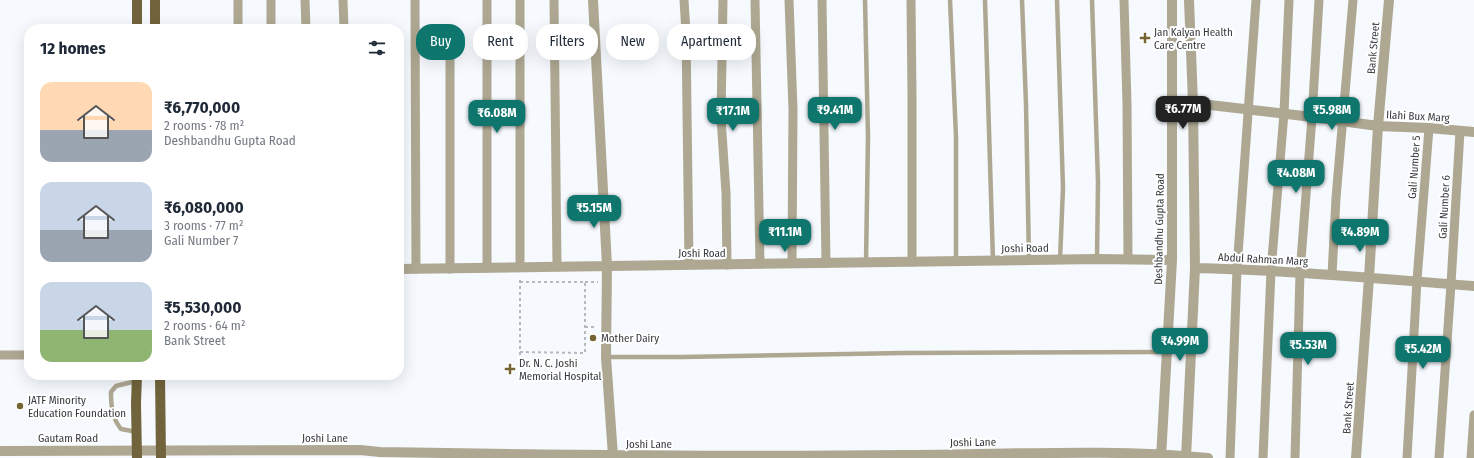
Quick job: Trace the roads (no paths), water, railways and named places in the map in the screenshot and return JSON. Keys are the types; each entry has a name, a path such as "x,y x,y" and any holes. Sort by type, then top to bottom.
{"main road":[{"path":"137,0 138,24"},
{"path":"155,0 155,24"},
{"path":"137,380 137,454"},
{"path":"160,380 161,454"}],"street":[{"path":"238,0 238,24"},
{"path":"271,0 271,24"},
{"path":"305,0 306,24"},
{"path":"343,0 344,24"},
{"path":"415,0 416,269"},
{"path":"487,0 487,268"},
{"path":"520,0 520,267"},
{"path":"554,0 557,267"},
{"path":"593,0 607,266 606,356 614,456"},
{"path":"684,0 686,32 689,264"},
{"path":"723,0 721,118 726,193 727,265"},
{"path":"755,0 760,264"},
{"path":"789,0 793,109 792,264"},
{"path":"822,0 826,263"},
{"path":"911,0 912,262"},
{"path":"1124,0 1127,104 1128,259"},
{"name":"Deshbandhu Gupta Road","path":"1161,456 1172,260 1172,0"},
{"path":"1186,457 1195,268 1193,103 1189,0"},
{"path":"1230,458 1237,269 1256,0"},
{"path":"1263,458 1271,271 1284,113 1289,0"},
{"path":"1294,458 1300,273 1319,0"},
{"path":"1332,275 1336,198 1353,0"},
{"name":"Bank Street","path":"1356,458 1378,126 1390,0"},
{"path":"450,60 450,269"},
{"name":"Ilahi Bux Marg","path":"1193,103 1284,113 1378,126 1474,132"},
{"name":"Gali Number 5","path":"1407,458 1417,280 1429,128"},
{"name":"Gali Number 6","path":"1438,458 1451,284 1460,131"},
{"name":"Joshi Road","path":"404,269 993,260 1172,260"},
{"name":"Abdul Rahman Marg","path":"1195,268 1237,269 1417,280 1474,286"},
{"path":"0,355 24,355"},
{"path":"1471,458 1474,415"},
{"name":"Joshi Lane","path":"137,454 271,454 360,450 380,455 907,457 1029,455 1161,456 1208,458"},
{"name":"Gautam Road","path":"0,451 30,454 137,454"}],"lane":[{"path":"865,0 868,137 866,262"},
{"path":"950,0 956,137 956,261"},
{"path":"985,0 993,260"},
{"path":"1022,0 1029,260"},
{"path":"1057,0 1063,188 1060,260"},
{"path":"1092,0 1098,182 1097,259"},
{"path":"606,356 682,357 910,353 1167,352"},
{"path":"132,380 116,386 111,392 112,412 116,424 121,430 137,432"}],"place":[{"name":"Jan Kalyan Health Care Centre","path":"1145,38"},
{"name":"Mother Dairy","path":"593,338"},
{"name":"Dr. N. C. Joshi Memorial Hospital","path":"510,369"},
{"name":"JATF Minority Education Foundation","path":"20,406"}]}
